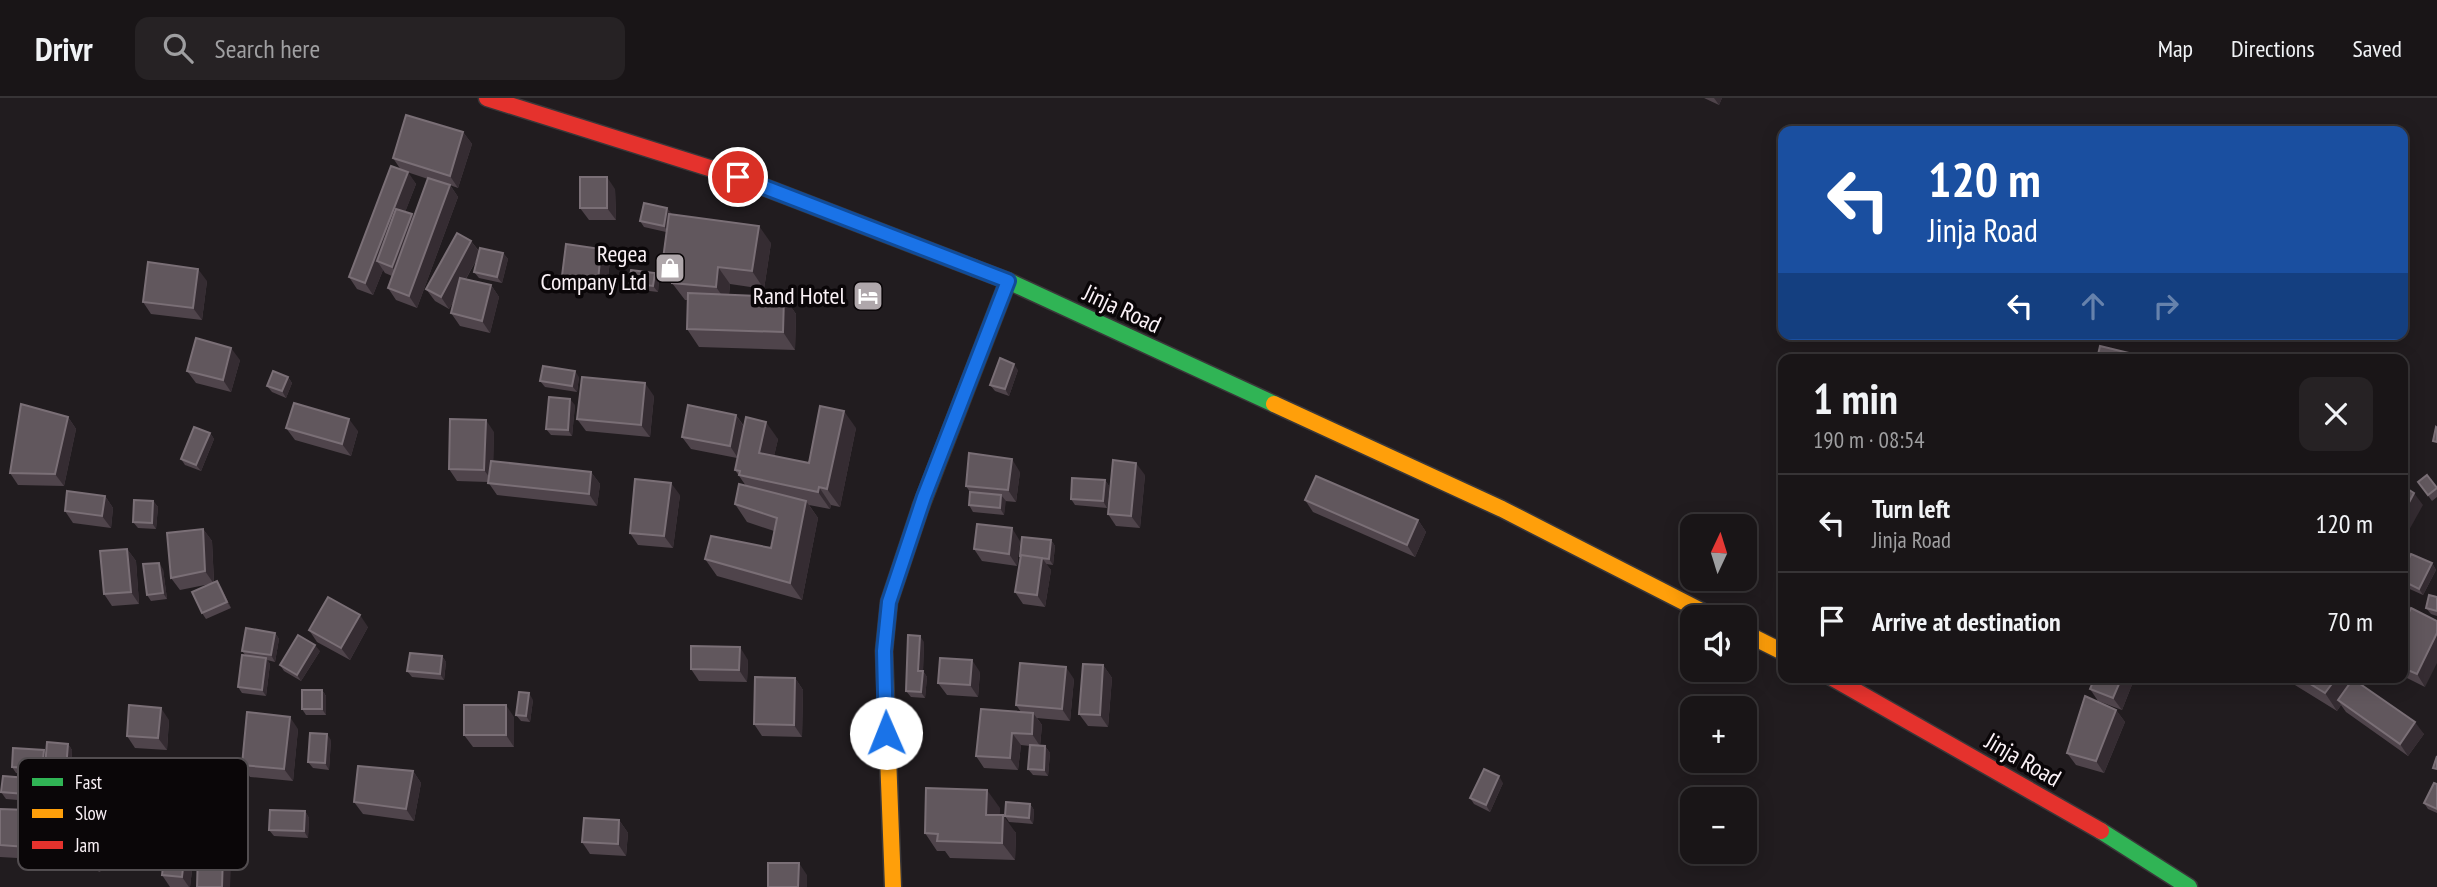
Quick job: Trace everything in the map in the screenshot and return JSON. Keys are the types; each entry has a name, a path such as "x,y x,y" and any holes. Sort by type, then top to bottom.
{"main road":[{"name":"Jinja Road","path":"487,98 738,177 1008,281 1502,509 1690,605"},
{"path":"893,887 884,651 889,602 924,497 1008,281"},
{"path":"1757,639 1778,650"},
{"name":"Jinja Road","path":"1842,683 2089,823 2189,887"}],"building":[{"path":"406,115 463,132 450,176 393,158"},
{"path":"391,166 408,172 365,283 349,277"},
{"path":"580,177 607,177 607,208 580,208"},
{"path":"428,178 450,185 409,296 388,288"},
{"path":"644,203 667,208 664,226 640,221"},
{"path":"396,209 412,214 392,267 377,261"},
{"path":"669,214 759,226 752,271 718,267 716,287 672,283 674,261 663,259"},
{"path":"457,233 471,241 441,297 426,289"},
{"path":"566,244 601,249 598,281 562,276"},
{"path":"480,248 503,253 497,277 474,272"},
{"path":"148,262 198,269 193,308 143,302"},
{"path":"631,270 655,273 653,286 629,283"},
{"path":"460,278 491,285 482,321 451,313"},
{"path":"688,293 784,297 783,332 687,329"},
{"path":"196,338 231,348 223,380 187,371"},
{"path":"2100,346 2129,353 2129,354 2098,354"},
{"path":"1000,358 1014,364 1005,389 990,385"},
{"path":"543,366 575,371 572,386 540,381"},
{"path":"273,371 288,377 282,391 267,386"},
{"path":"582,377 645,383 641,425 577,419"},
{"path":"549,397 570,399 568,430 546,429"},
{"path":"294,403 349,419 342,444 286,428"},
{"path":"21,404 68,417 55,474 10,473"},
{"path":"688,405 736,415 730,446 682,437"},
{"path":"820,406 844,411 827,489 819,487 818,492 739,475 740,471 735,470 746,417 766,422 759,453 809,463"},
{"path":"450,419 486,420 484,470 449,469"},
{"path":"194,427 210,433 196,465 181,459"},
{"path":"2437,428 2437,442 2433,441"},
{"path":"969,453 1012,459 1008,490 966,486"},
{"path":"1113,460 1136,463 1131,516 1108,514"},
{"path":"491,461 591,472 589,494 488,483"},
{"path":"2427,475 2437,488 2428,495 2418,482"},
{"path":"1316,476 1418,520 1407,545 1305,500"},
{"path":"1072,478 1105,480 1103,501 1071,499"},
{"path":"635,479 671,483 664,536 630,533"},
{"path":"739,484 806,501 790,583 705,559 711,536 771,548 777,518 735,504"},
{"path":"2408,489 2414,493 2408,504"},
{"path":"67,491 105,496 102,516 65,511"},
{"path":"970,492 1001,495 1000,508 969,505"},
{"path":"134,500 153,501 152,523 133,522"},
{"path":"977,524 1012,528 1009,554 974,549"},
{"path":"203,529 205,571 171,578 167,533"},
{"path":"1022,537 1051,540 1049,559 1020,556"},
{"path":"127,549 131,592 104,594 100,551"},
{"path":"2411,554 2432,563 2419,589 2408,584 2408,560"},
{"path":"1021,555 1042,558 1037,595 1015,592"},
{"path":"159,563 163,593 147,595 143,564"},
{"path":"217,581 227,602 202,613 192,592"},
{"path":"2429,595 2437,597 2437,611 2426,608"},
{"path":"328,597 360,615 341,648 309,630"},
{"path":"2411,608 2437,621 2437,633 2417,674 2408,670 2408,614"},
{"path":"246,628 275,633 271,655 242,651"},
{"path":"298,635 315,645 297,675 280,665"},
{"path":"908,635 920,636 918,671 923,671 921,692 906,691"},
{"path":"691,646 740,647 739,670 691,669"},
{"path":"410,653 442,656 440,674 407,671"},
{"path":"242,655 266,658 262,690 238,687"},
{"path":"940,658 972,660 970,685 938,683"},
{"path":"1020,663 1066,667 1062,709 1016,705"},
{"path":"1083,664 1103,665 1100,715 1079,714"},
{"path":"755,677 795,678 794,725 754,724"},
{"path":"2092,683 2119,683 2113,698 2090,689"},
{"path":"2309,683 2332,683 2325,693"},
{"path":"2350,683 2359,683 2415,722 2400,744 2338,700"},
{"path":"302,690 322,690 322,709 302,709"},
{"path":"519,692 529,693 526,716 516,715"},
{"path":"2085,696 2116,710 2096,761 2067,753"},
{"path":"129,705 161,708 158,738 127,736"},
{"path":"464,705 506,705 506,735 464,735"},
{"path":"981,709 1033,713 1032,734 1012,733 1010,758 976,756"},
{"path":"247,712 290,717 284,769 248,766 248,758 243,758"},
{"path":"310,733 327,734 325,763 308,762"},
{"path":"47,742 68,744 67,758 46,758"},
{"path":"1030,745 1045,746 1044,770 1028,769"},
{"path":"13,748 44,750 43,758 18,758 18,767 12,767"},
{"path":"358,766 413,771 406,809 354,802"},
{"path":"1484,769 1499,776 1486,805 1470,798"},
{"path":"3,776 18,777 18,793 1,792"},
{"path":"2434,783 2437,784 2437,809 2424,803"},
{"path":"926,788 987,790 986,815 1003,815 1002,843 937,841 938,834 925,833"},
{"path":"1006,802 1030,804 1029,818 1005,816"},
{"path":"0,809 18,810 18,846 0,845"},
{"path":"270,810 305,811 304,831 269,830"},
{"path":"584,818 619,820 618,844 582,842"},
{"path":"768,863 799,863 798,887 768,887"},
{"path":"163,870 183,870 182,877 162,875"},
{"path":"198,870 223,870 222,887 197,887"}],"traffic: fast":[{"path":"974,268 1008,281 1274,404"},
{"path":"921,506 1008,281"},
{"path":"2101,831 2189,887"}],"traffic: slow":[{"path":"1274,404 1502,509 1690,605"},
{"path":"893,887 884,651 889,602 921,506"},
{"path":"1757,639 1778,650"}],"traffic: jam":[{"path":"487,98 738,177 974,268"},
{"path":"1842,683 2101,831"}],"place":[{"name":"Regea Company Ltd","path":"670,268"},
{"name":"Rand Hotel","path":"868,296"}],"route":[{"path":"738,177 1008,281 924,497 889,602 884,651 886,733"}]}
